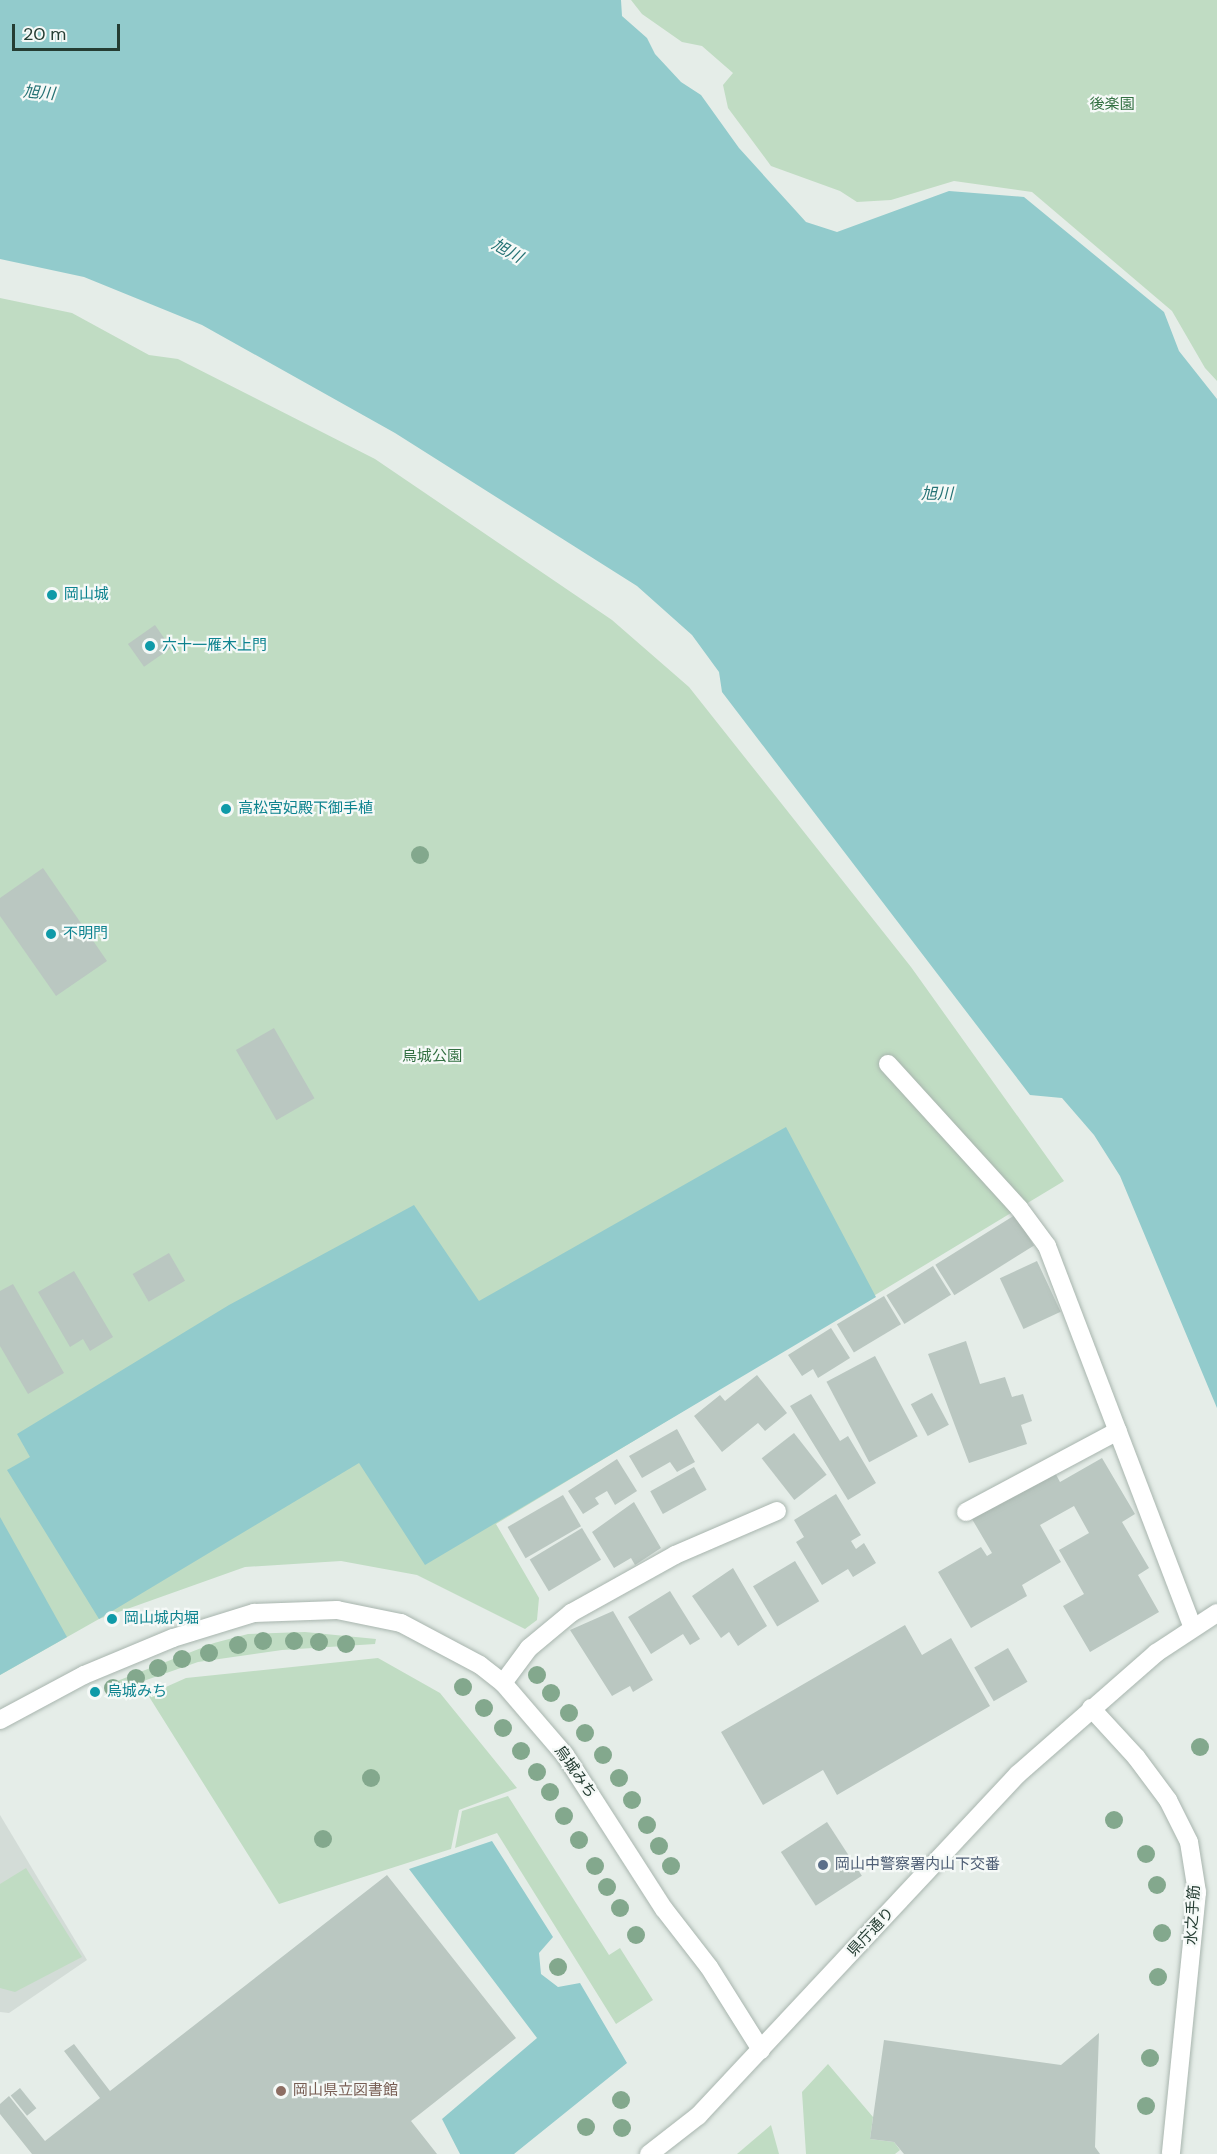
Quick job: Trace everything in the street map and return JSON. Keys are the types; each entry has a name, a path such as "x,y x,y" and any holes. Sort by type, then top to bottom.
{"street":[{"path":"888,1064 1019,1208 1047,1246 1118,1431 1206,1619"},
{"path":"966,1512 1118,1431"},
{"path":"503,1683 530,1648 571,1613 675,1555 777,1511"},
{"name":"烏城みち","path":"0,1720 84,1675 173,1638 254,1613 296,1609 370,1614 401,1623 480,1665 503,1683 566,1755 664,1909 709,1966 761,2050"},
{"name":"県庁通り","path":"649,2154 698,2116 1018,1774 1090,1708 1206,1619"},
{"name":"水之手筋","path":"1090,1708 1136,1757 1168,1800 1189,1842 1197,1893 1171,2154"}],"shaded area":[{"path":"0,1815 87,1960 9,2013 0,2012"}],"green space":[{"name":"後楽園","path":"631,0 1217,0 1217,381 1205,368 1172,311 1032,192 954,181 891,200 857,202 840,191 771,166 728,108 723,85 733,73 702,46 682,42 642,14"},
{"name":"烏城公園","path":"0,298 72,313 149,355 178,359 375,459 612,620 689,687 911,967 1064,1181 496,1524 539,1598 537,1620 525,1629 417,1575 341,1561 245,1567 99,1619 0,1675"},
{"path":"305,1632 376,1639 375,1644 282,1650 198,1662 109,1693 107,1685 214,1643 248,1634"},
{"path":"378,1658 440,1693 517,1788 459,1810 451,1849 279,1904 148,1695 186,1678"},
{"path":"508,1796 609,1955 620,1948 653,2000 616,2024 497,1833 455,1848 462,1811"},
{"path":"26,1868 82,1957 15,1992 0,1988 0,1884"},
{"path":"828,2064 873,2117 870,2139 894,2142 900,2150 895,2154 806,2154 802,2092"},
{"path":"771,2125 779,2154 737,2154"}],"water":[{"name":"旭川","path":"0,0 621,0 622,16 647,38 655,54 681,82 701,95 739,148 806,222 837,232 949,191 1024,197 1164,312 1179,351 1217,399 1217,1408 1120,1176 1094,1135 1062,1098 1030,1095 722,692 719,672 692,635 637,586 395,433 202,325 84,277 0,259"},
{"path":"786,1127 876,1297 425,1565 359,1463 99,1619 7,1470 30,1457 17,1434 229,1305 414,1205 479,1301"},
{"path":"0,1517 67,1637 0,1675"},
{"path":"492,1841 553,1937 539,1953 541,1974 558,1987 580,1983 627,2063 514,2154 460,2154 442,2119 537,2038 409,1869"}],"building":[{"name":"六十一雁木上門","path":"155,625 171,648 144,667 128,644"},
{"name":"不明門","path":"43,868 107,961 56,996 0,916 0,898"},
{"path":"274,1028 314,1098 276,1120 236,1050"},
{"path":"1015,1215 1034,1246 954,1295 935,1265"},
{"path":"169,1253 185,1281 149,1302 133,1274"},
{"path":"1037,1261 1061,1312 1024,1329 1000,1278"},
{"path":"933,1266 951,1295 904,1324 886,1295"},
{"path":"74,1271 113,1337 90,1351 83,1339 70,1347 38,1292"},
{"path":"13,1284 64,1373 28,1394 0,1346 0,1291"},
{"path":"884,1296 901,1324 854,1353 837,1324"},
{"path":"831,1328 850,1358 818,1378 813,1369 802,1376 788,1355"},
{"path":"966,1341 980,1384 1005,1377 1012,1397 1023,1394 1032,1421 1021,1425 1027,1444 969,1463 928,1354"},
{"path":"875,1356 918,1436 869,1462 826,1382"},
{"path":"757,1375 787,1413 765,1431 758,1423 722,1452 694,1416 720,1395 725,1401"},
{"path":"932,1393 949,1425 928,1436 911,1404"},
{"path":"811,1394 840,1441 848,1436 876,1483 848,1500 790,1406"},
{"path":"677,1429 695,1462 677,1472 670,1462 642,1478 629,1456"},
{"path":"794,1433 827,1475 794,1500 762,1458"},
{"path":"1102,1458 1135,1514 1122,1522 1149,1568 1138,1575 1159,1612 1090,1652 1063,1606 1084,1594 1059,1550 1089,1533 1074,1506 1040,1525 1061,1562 1022,1585 1027,1596 971,1628 938,1572 981,1547 987,1556 992,1553 972,1519 1054,1471 1060,1482"},
{"path":"617,1459 637,1491 615,1505 607,1491 595,1498 599,1504 583,1514 568,1491"},
{"path":"694,1467 707,1490 663,1514 650,1491"},
{"path":"836,1494 861,1535 851,1541 856,1549 864,1543 876,1563 853,1577 848,1569 822,1585 796,1542 804,1537 794,1520"},
{"path":"563,1495 581,1526 526,1558 508,1527"},
{"path":"634,1502 661,1548 635,1565 631,1558 614,1568 592,1532"},
{"path":"582,1528 601,1560 549,1591 530,1559"},
{"path":"795,1561 819,1601 777,1627 753,1586"},
{"path":"733,1568 767,1626 738,1646 729,1632 721,1638 692,1596"},
{"path":"670,1591 700,1639 690,1645 683,1634 651,1654 628,1617"},
{"path":"613,1611 653,1680 633,1692 630,1686 612,1696 570,1630"},
{"path":"905,1625 922,1655 951,1638 990,1706 837,1795 823,1770 763,1805 721,1732"},
{"path":"1008,1648 1028,1682 994,1701 974,1668"},
{"path":"827,1822 862,1876 816,1906 781,1852"},
{"path":"387,1875 516,2038 411,2121 437,2154 32,2154 0,2114 0,2104 9,2096 45,2141 100,2098 64,2051 74,2044 110,2091"},
{"path":"1099,2033 1095,2147 1100,2154 904,2154 894,2142 870,2139 884,2040 1061,2065"},
{"path":"20,2088 36,2108 27,2116 11,2096"}],"place":[{"name":"岡山城","path":"52,595"},
{"name":"六十一雁木上門","path":"150,646"},
{"name":"高松宮妃殿下御手植","path":"226,809"},
{"name":"不明門","path":"51,934"},
{"name":"岡山城内堀","path":"112,1619"},
{"name":"烏城みち","path":"95,1692"},
{"name":"岡山中警察署内山下交番","path":"823,1865"},
{"name":"岡山県立図書館","path":"281,2091"}]}
